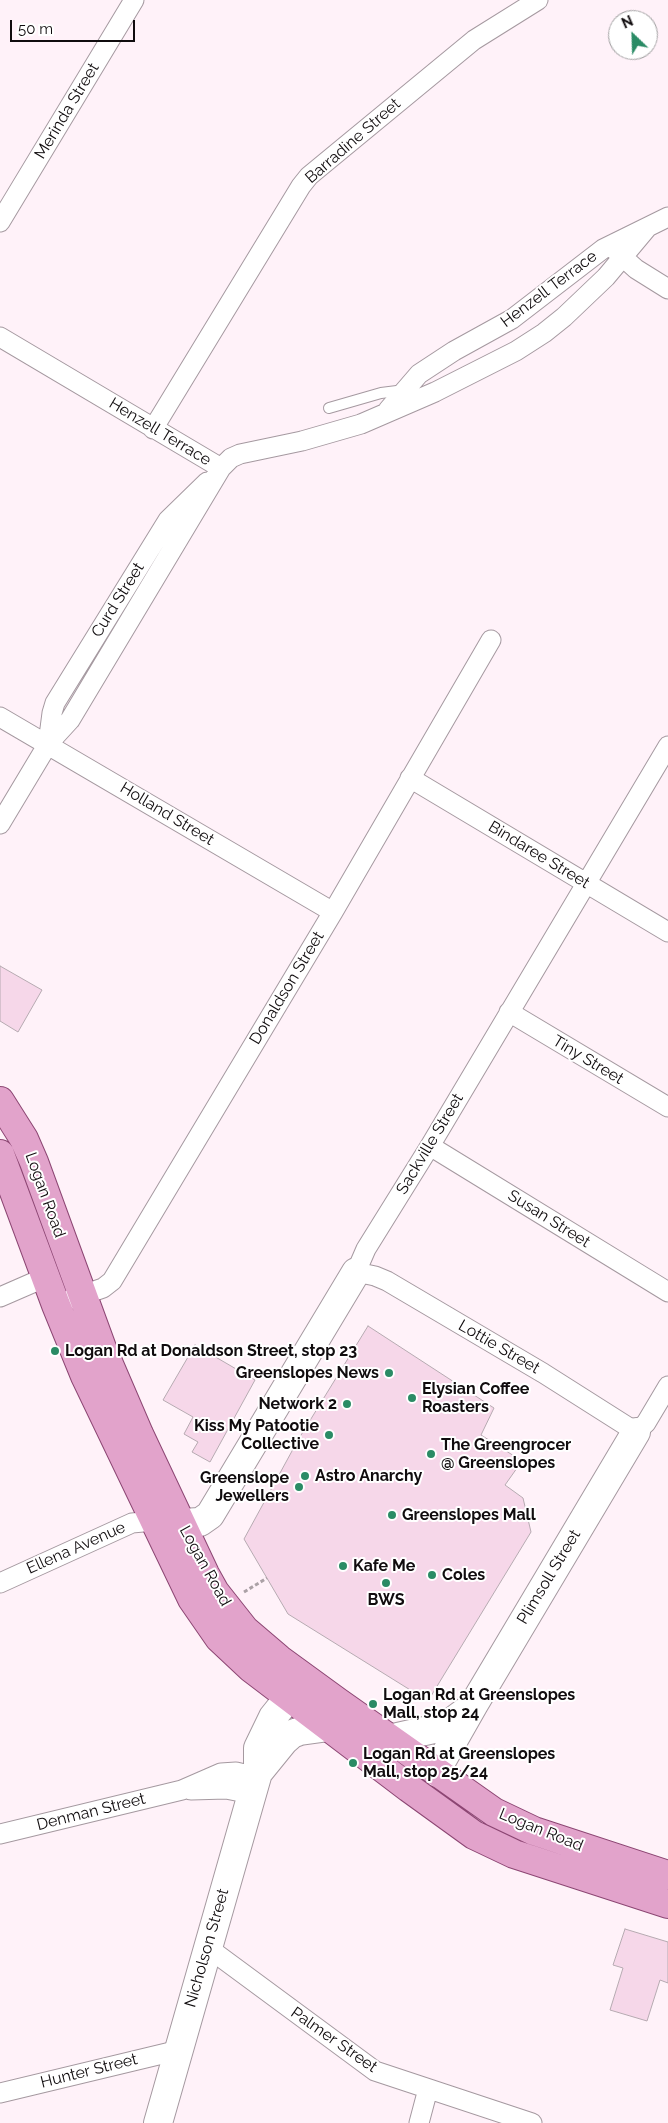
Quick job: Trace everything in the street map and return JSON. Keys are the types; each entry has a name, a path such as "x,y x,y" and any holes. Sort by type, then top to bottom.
{"main road":[{"name":"Logan Road","path":"0,1100 24,1139 114,1380 205,1574 228,1610 245,1630 263,1646 329,1727 445,1815 490,1843 514,1854 668,1904"},
{"name":"Logan Road","path":"0,1154 56,1305 85,1376 192,1600 210,1626 240,1659 298,1688 389,1739 494,1812 559,1840 668,1875"},
{"path":"46,1277 72,1267"},
{"path":"154,1521 181,1523"},
{"path":"438,1773 438,1787 442,1793 467,1816 490,1843"}],"street":[{"name":"Merinda Street","path":"0,222 134,0"},
{"name":"Barradine Street","path":"153,429 296,194 309,176 474,40 538,0"},
{"name":"Henzell Terrace","path":"412,394 419,374 454,351 512,319 617,251 647,228 668,217"},
{"name":"Henzell Terrace","path":"0,337 219,470 228,460 237,455 342,430 386,412 412,394 501,358 539,336 564,317 606,277 617,251"},
{"path":"617,251 640,272 668,289"},
{"name":"Curd Street","path":"0,824 48,744 55,703 168,520 219,470"},
{"name":"Donaldson Street","path":"56,1305 107,1285 118,1270 332,912 491,640"},
{"name":"Holland Street","path":"0,717 332,912"},
{"name":"Sackville Street","path":"181,1523 200,1522 210,1515 356,1272 366,1249 430,1146 668,746"},
{"name":"Bindaree Street","path":"410,778 668,932"},
{"name":"Tiny Street","path":"509,1012 668,1107"},
{"name":"Susan Street","path":"430,1146 668,1292"},
{"name":"Lottie Street","path":"356,1272 387,1281 543,1373 636,1432"},
{"path":"0,1297 46,1277"},
{"name":"Plimsoll Street","path":"438,1773 441,1762 474,1704 636,1432 646,1423 668,1386"},
{"name":"Ellena Avenue","path":"0,1583 132,1523 154,1521"},
{"name":"Nicholson Street","path":"158,2123 255,1782 260,1742 273,1717 298,1688"},
{"path":"389,1739 438,1728 456,1719 474,1704"},
{"name":"Nicholson Street","path":"255,1782 284,1741 292,1734 329,1727"},
{"name":"Denman Street","path":"0,1834 182,1790 221,1773 236,1772 255,1782"},
{"name":"Palmer Street","path":"208,1947 368,2066 383,2075 532,2123"},
{"name":"Hunter Street","path":"0,2093 179,2050"},
{"path":"419,2123 428,2089"}],"lane":[{"name":"Henzell Terrace","path":"329,408 381,393 412,394"}],"path":[{"path":"244,1592 267,1578"}],"building":[{"path":"0,966 42,990 18,1032 0,1021"},
{"name":"Greenslopes Mall","path":"368,1326 494,1408 481,1435 522,1461 505,1485 523,1498 531,1532 428,1701 288,1614 244,1539 298,1440"},
{"path":"195,1345 255,1380 210,1462 192,1452 198,1442 184,1434 193,1417 163,1400"},
{"path":"625,1929 668,1942 668,1983 660,1980 647,2021 610,2010 623,1968 613,1965"}],"place":[{"name":"Logan Rd at Donaldson Street, stop 23","path":"55,1351"},
{"name":"Greenslopes News","path":"389,1373"},
{"name":"Elysian Coffee Roasters","path":"412,1398"},
{"name":"Network 2","path":"347,1404"},
{"name":"Kiss My Patootie Collective","path":"329,1435"},
{"name":"The Greengrocer @ Greenslopes","path":"431,1454"},
{"name":"Astro Anarchy","path":"305,1476"},
{"name":"Greenslope Jewellers","path":"299,1487"},
{"name":"Greenslopes Mall","path":"392,1515"},
{"name":"Kafe Me","path":"343,1566"},
{"name":"Coles","path":"432,1575"},
{"name":"BWS","path":"386,1583"},
{"name":"Logan Rd at Greenslopes Mall, stop 24","path":"373,1704"},
{"name":"Logan Rd at Greenslopes Mall, stop 25/24","path":"353,1763"}]}
